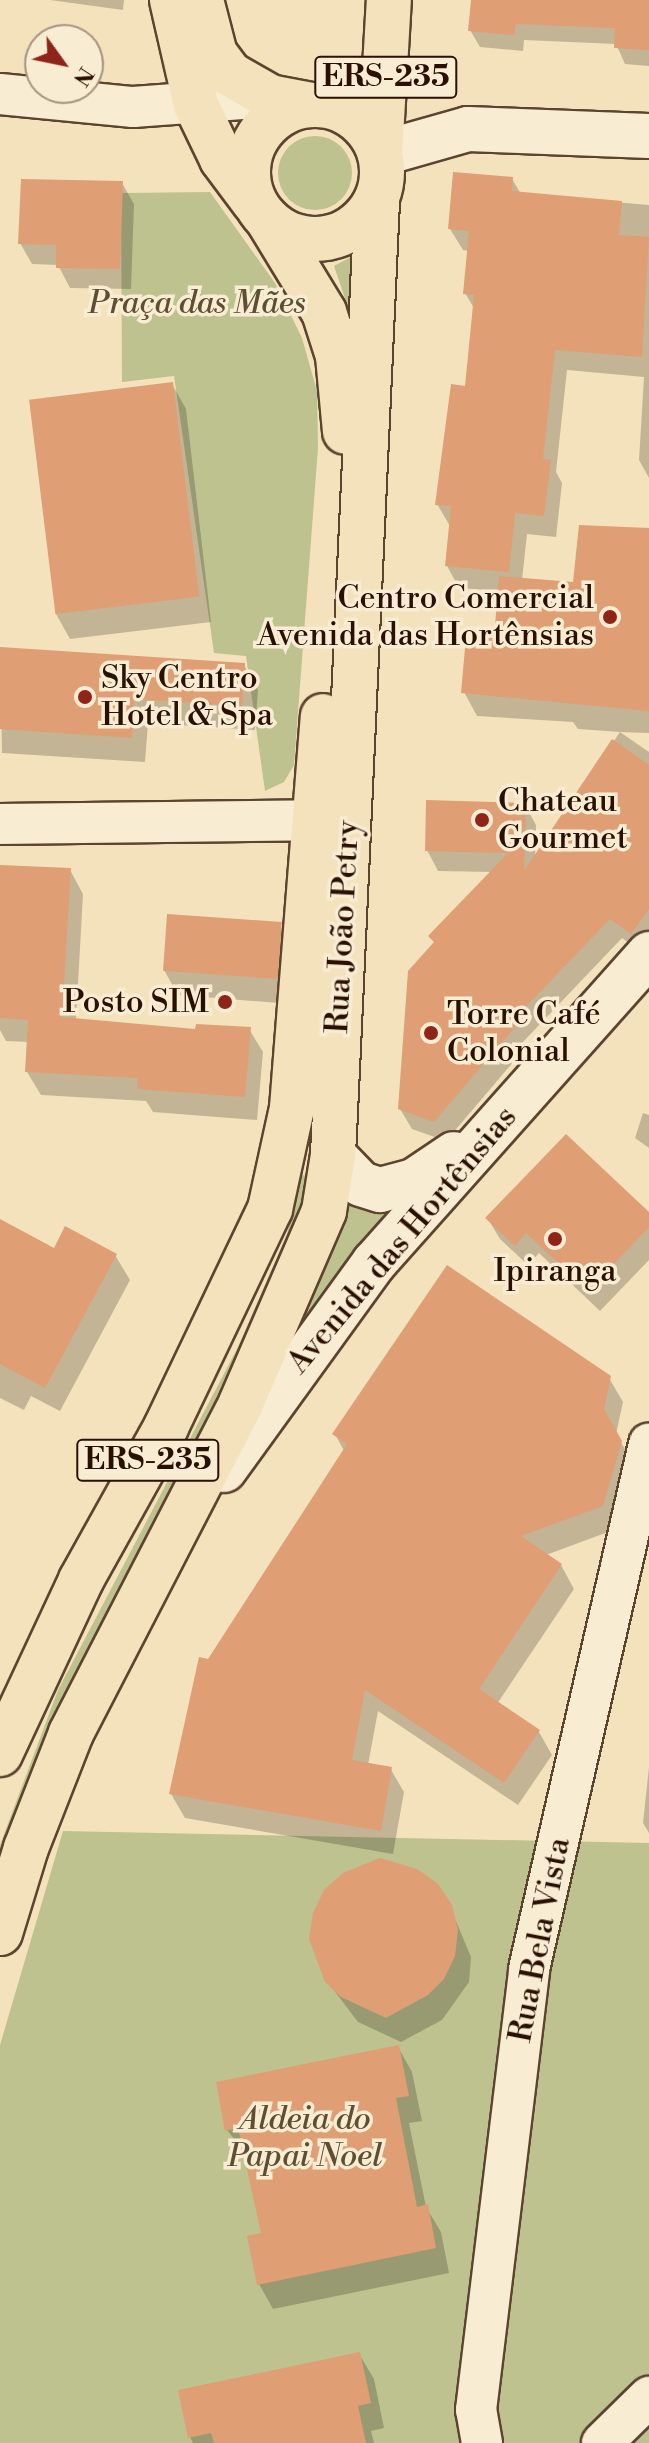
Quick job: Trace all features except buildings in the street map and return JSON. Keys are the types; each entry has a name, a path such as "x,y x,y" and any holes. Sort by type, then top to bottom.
{"main road":[{"name":"Rua João Petry","path":"0,1754 81,1580 247,1265 284,1161 345,465 345,409 338,356 324,312 261,211 222,159 196,105 172,0"},
{"path":"201,0 215,54 230,74 270,97 335,108 355,118 380,154 377,199 349,231 328,238 285,233 261,211 249,171 257,138 291,110 312,105"},
{"name":"ERS-235","path":"380,154 389,0"},
{"path":"380,154 468,129 649,136"},
{"name":"Rua João Petry","path":"132,1610 241,1403 296,1285 324,1211 333,1155 377,199"},
{"name":"Avenida das Hortênsias","path":"0,1933 26,1848 71,1733 132,1610 276,1392 374,1263 649,954"},
{"path":"333,1155 361,1184 380,1190 397,1187 498,1123"}],"street":[{"path":"0,94 133,107 196,105 270,97"},
{"path":"0,824 315,820"},
{"name":"Rua Bela Vista","path":"482,2443 476,2410 529,1969 649,1444"},
{"path":"602,2443 649,2397"}],"green space":[{"path":"315,136 336,142 346,152 352,173 346,194 336,204 315,210 294,204 284,194 278,173 284,152 294,142"},
{"name":"Praça das Mães","path":"210,192 275,283 302,338 317,391 318,448 294,765 284,782 265,791 246,656 214,653 174,376 122,382 121,193"},
{"path":"364,250 351,316 334,266"},
{"path":"301,1175 310,1176 296,1236 210,1422 66,1694 0,1872 0,1845 58,1690 238,1347 287,1234"},
{"path":"351,1194 400,1203 294,1342 330,1255"},
{"name":"Aldeia do Papai Noel","path":"63,1831 649,1843 649,2443 0,2443 0,2045"}],"place":[{"name":"Centro Comercial Avenida das Hortênsias","path":"610,617"},
{"name":"Sky Centro Hotel & Spa","path":"85,697"},
{"name":"Chateau Gourmet","path":"482,820"},
{"name":"Posto SIM","path":"225,1002"},
{"name":"Torre Café Colonial","path":"431,1033"},
{"name":"Ipiranga","path":"555,1239"}]}
